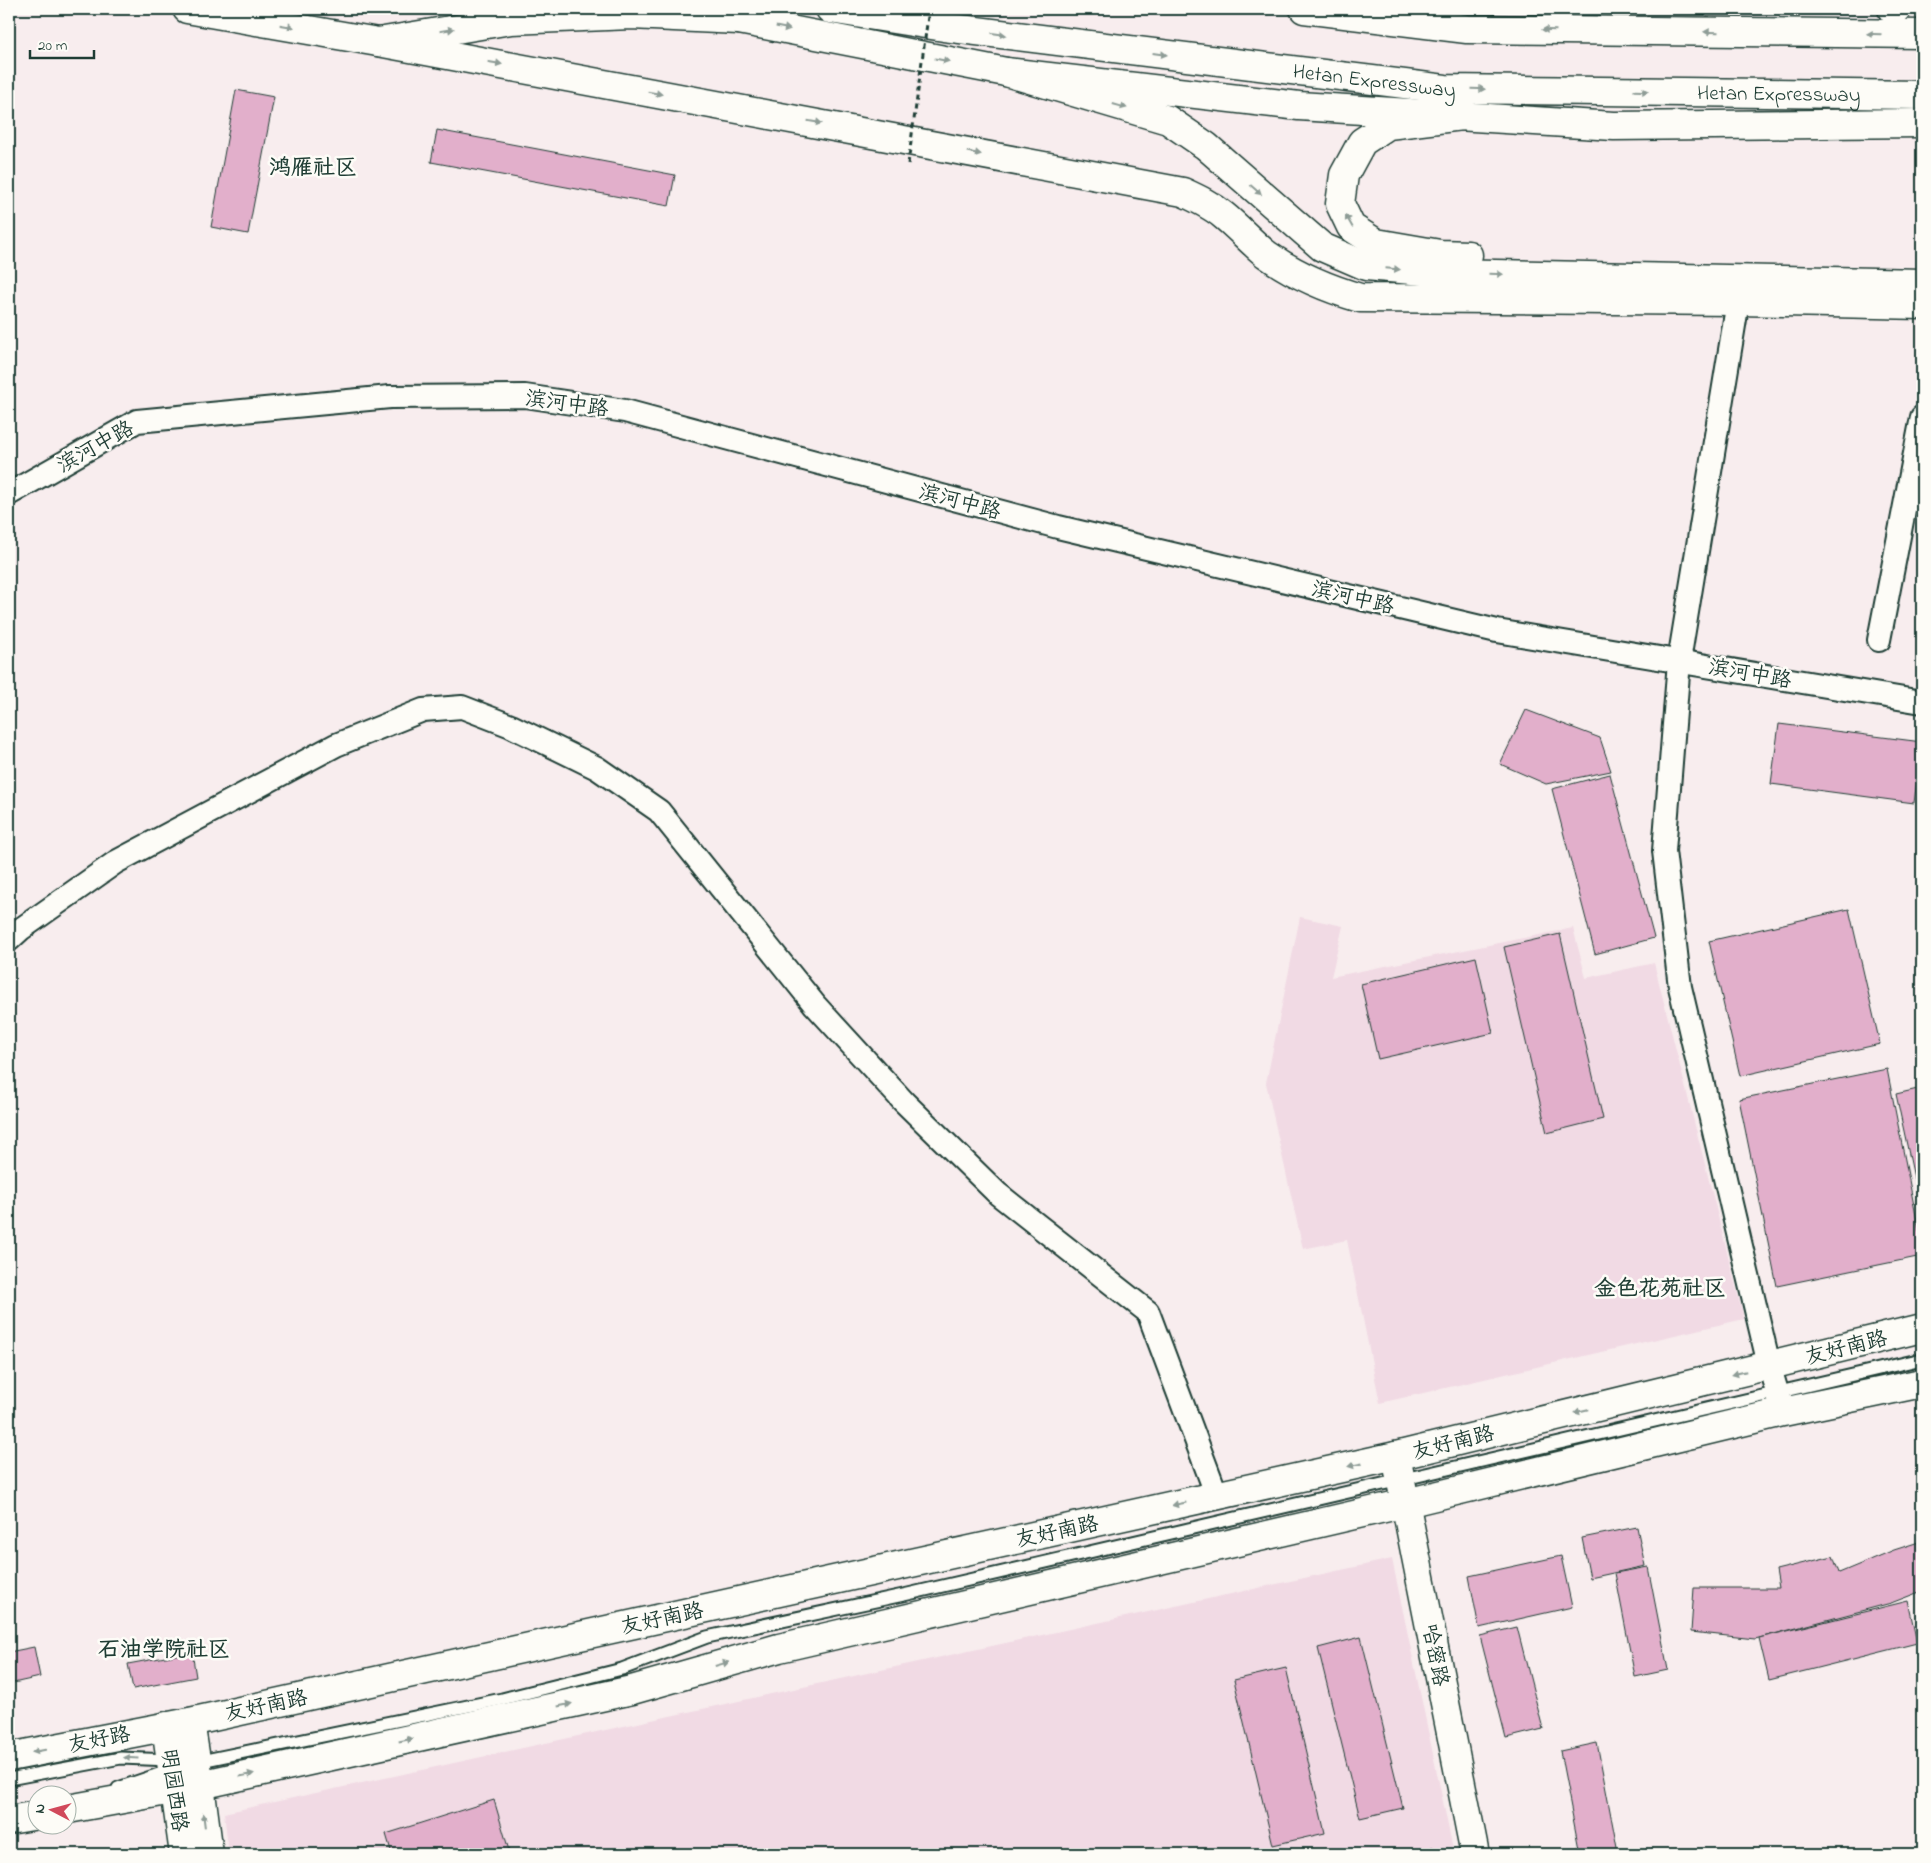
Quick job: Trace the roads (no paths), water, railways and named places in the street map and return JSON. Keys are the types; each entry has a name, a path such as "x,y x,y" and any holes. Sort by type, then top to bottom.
{"main road":[{"path":"187,9 378,42 1183,192 1205,202 1223,215 1266,253 1296,274 1330,289 1360,298 1738,301 1922,305"},
{"path":"696,9 739,20 1006,72 1299,106 1614,126 1922,123"},
{"name":"Hetan Expressway","path":"830,9 944,27 1445,89 1922,95"},
{"path":"1304,9 1467,29 1922,34"},
{"path":"378,42 511,20 631,15 739,20"},
{"path":"1006,72 1168,120 1206,146 1322,247 1366,266 1444,264 1922,266"},
{"path":"1462,116 1388,125 1362,142 1344,175 1340,204 1352,227 1376,243 1444,264 1922,283"},
{"name":"友好南路","path":"183,1770 632,1690 779,1648 1401,1480 1769,1366 1922,1328"},
{"name":"友好南路","path":"178,1724 1217,1496 1401,1480 1780,1402 1922,1383"},
{"name":"哈密路","path":"1401,1480 1475,1854"},
{"path":"78,1806 183,1770 178,1724"},
{"name":"友好路","path":"9,1756 178,1724"},
{"name":"明园西路","path":"183,1770 184,1854"},
{"name":"明园西路","path":"183,1770 209,1854"},
{"path":"9,1820 28,1817"}],"street":[{"path":"1738,301 1679,661 1664,851 1680,987 1769,1366 1780,1402"},
{"name":"滨河中路","path":"9,494 137,421 390,397 525,396 625,410 1058,527 1497,631 1922,702"},
{"path":"1878,640 1922,417"},
{"path":"9,940 21,929 116,862 336,745 423,710 462,707 511,726 597,768 658,811 815,1005 904,1102 998,1194 1148,1312 1217,1496"}],"lane":[{"path":"1780,1402 1922,1359"},
{"path":"9,1779 121,1758 183,1770"},
{"path":"78,1798 183,1770"},
{"path":"9,1810 28,1807"}],"district":[{"name":"鸿雁社区","path":"313,166"},
{"name":"金色花苑社区","path":"1660,1287"},
{"name":"石油学院社区","path":"164,1648"}]}
